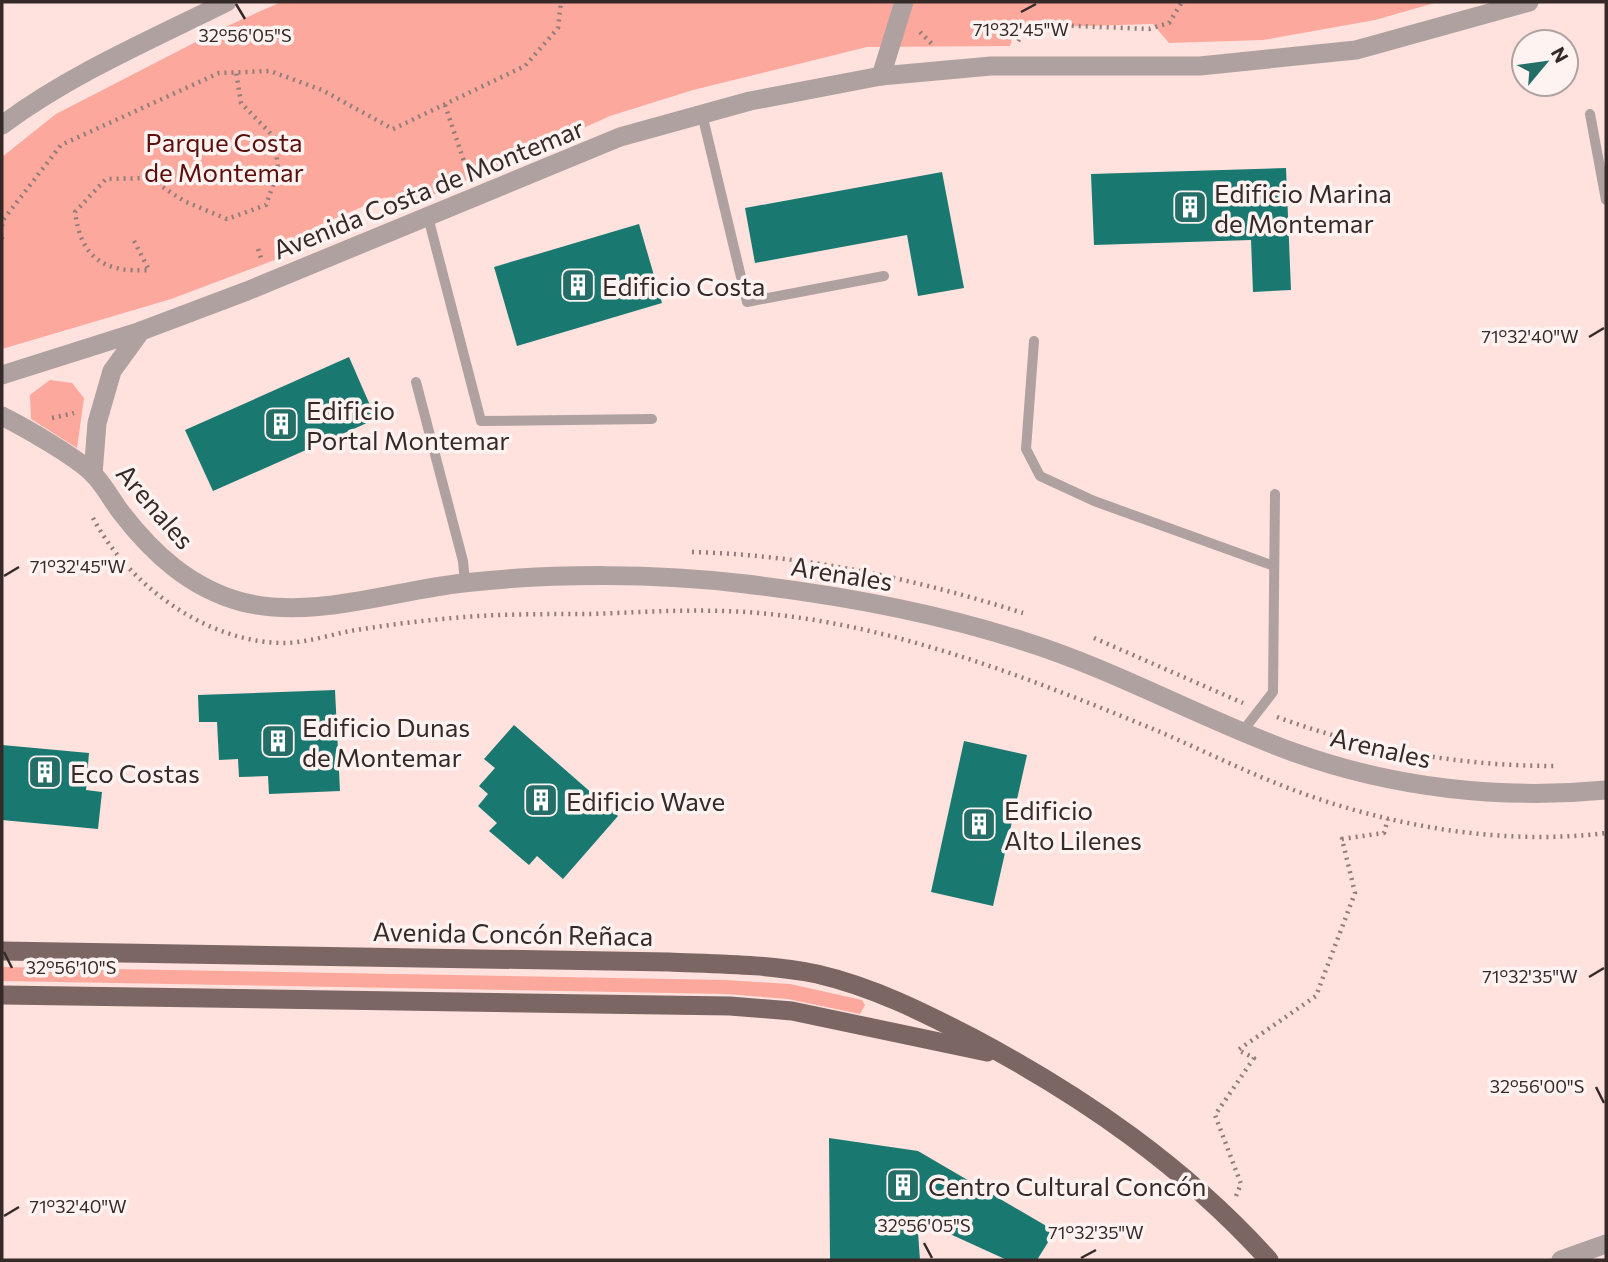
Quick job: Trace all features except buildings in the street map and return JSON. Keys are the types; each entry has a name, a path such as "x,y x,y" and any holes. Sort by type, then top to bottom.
{"main road":[{"name":"Avenida Concón Reñaca","path":"2,951 669,961 779,968 816,974 885,995 1005,1055 1141,1142 1228,1216 1269,1260"},
{"name":"Avenida Concón Reñaca","path":"2,995 730,1006 792,1011 916,1040 1005,1055"}],"street":[{"path":"2,125 36,99 91,68 227,2"},
{"path":"881,76 904,2"},
{"path":"1464,2 1483,14"},
{"name":"Avenida Costa de Montemar","path":"2,375 141,331 620,137 750,101 881,76 991,66 1200,66 1356,50 1529,2"},
{"name":"Arenales","path":"93,474 97,424 112,371 141,331"},
{"name":"Arenales","path":"9,420 93,474 157,555 192,581 238,601 288,607 465,583 638,575 744,583 888,606 1023,640 1151,690 1242,732 1346,769 1413,783 1503,793 1606,790"},
{"path":"1562,1260 1606,1244"}],"lane":[{"path":"702,114 747,302 884,276"},
{"path":"1590,114 1606,200"},
{"path":"428,217 481,421 652,419"},
{"path":"1034,341 1026,449 1040,476 1094,501 1274,566"},
{"path":"416,382 463,561 465,583"},
{"path":"1242,732 1273,692 1276,494"}],"path":[{"path":"2,226 3,220 61,145 219,73 270,71 322,90 393,129 525,66 558,28 561,2"},
{"path":"1007,42 1021,41 1029,24 1149,29 1169,23 1182,2"},
{"path":"923,21 919,31 929,45 941,46"},
{"path":"134,241 149,270 123,272 101,264 78,235 75,212 106,179 149,178 184,201 227,219 266,205 278,171 275,138 241,103 236,72"},
{"path":"444,105 477,197"},
{"path":"9,420 101,408"},
{"path":"92,514 113,549 154,592 205,623 260,640 289,643 415,622 479,616 649,610 728,611 818,621 909,642 1015,676 1137,723 1287,788 1388,819 1504,834 1606,833"},
{"path":"1228,1216 1241,1184 1215,1115 1254,1058 1238,1051 1316,996 1355,893 1342,839 1384,833 1388,819"}],"green space":[{"name":"Parque Costa de Montemar","path":"281,2 1438,2 1375,20 1263,40 1169,43 1153,24 1015,28 1010,46 867,47 693,90 610,116 391,214 385,197 315,227 317,244 171,299 2,349 2,157 56,114 223,28"},
{"path":"50,380 72,383 84,398 77,448 31,419 30,395"},
{"path":"2,967 726,980 790,984 862,1000 865,1005 860,1014 788,999 726,994 2,981"}],"place":[{"name":"Edificio Marina de Montemar","path":"1190,207"},
{"name":"Edificio Costa","path":"578,285"},
{"name":"Edificio Portal Montemar","path":"281,424"},
{"name":"Edificio Dunas de Montemar","path":"278,741"},
{"name":"Eco Costas","path":"45,772"},
{"name":"Edificio Wave","path":"541,800"},
{"name":"Edificio Alto Lilenes","path":"979,824"},
{"name":"Centro Cultural Concón","path":"903,1185"}]}
